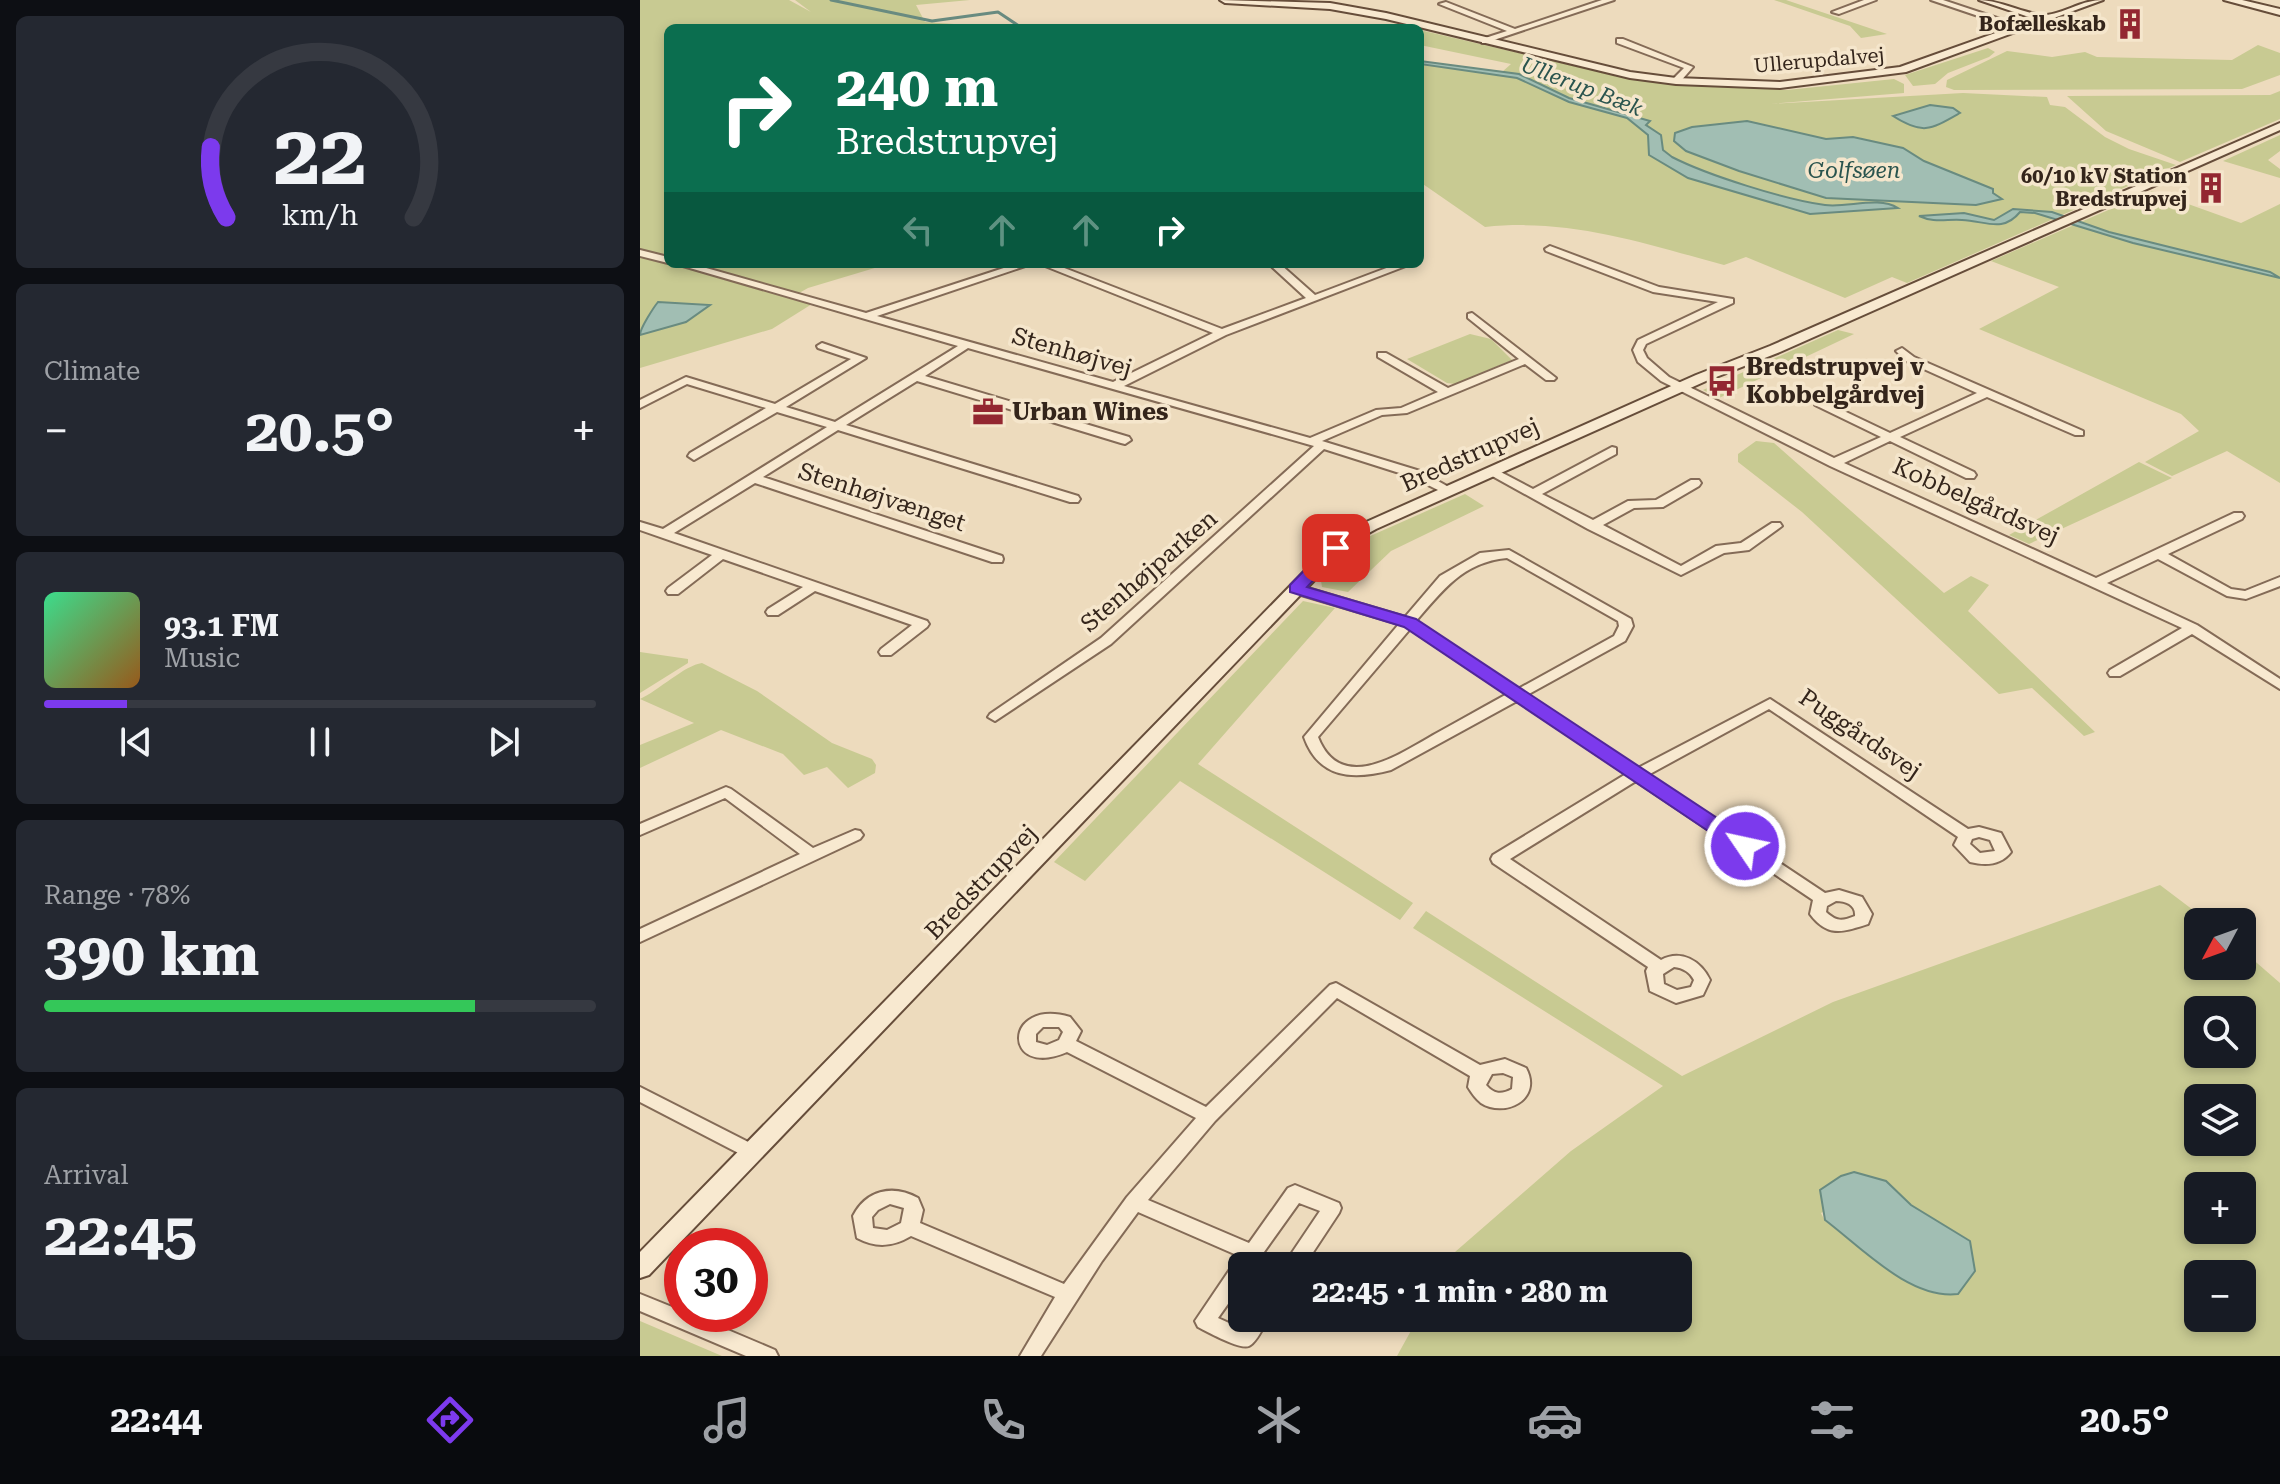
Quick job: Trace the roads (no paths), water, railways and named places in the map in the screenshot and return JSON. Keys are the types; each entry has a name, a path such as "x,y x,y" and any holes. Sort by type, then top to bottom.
{"street":[{"name":"Ullerupdalvej","path":"1225,0 1335,3 1418,24"},
{"path":"1485,41 1610,0"},
{"path":"1836,12 1872,0"},
{"path":"1935,0 2002,21"},
{"path":"1984,0 2046,19"},
{"name":"Ullerupdalvej","path":"1424,26 1589,67 1676,81 1780,85 1859,78 1942,58 2098,0"},
{"path":"2229,0 2280,12"},
{"path":"1443,4 1512,30"},
{"path":"1620,41 1689,67 1676,81"},
{"name":"Bredstrupvej","path":"640,1268 1343,541 1448,490 2280,126"},
{"name":"Kobbelgårdsvej","path":"1550,249 1657,290 1729,301 1642,342 1638,350 1642,360 1681,387 1834,463 2098,582 2192,628 2280,685"},
{"path":"640,253 664,259"},
{"name":"Stenhøjvej","path":"695,268 1316,444 1416,474 1448,490"},
{"path":"865,317 1014,268"},
{"path":"1055,268 1222,333"},
{"path":"1278,268 1312,298"},
{"path":"1112,387 1222,333 1395,268"},
{"path":"1472,316 1550,378"},
{"name":"Stenhøjvænget","path":"664,534 966,345"},
{"path":"694,456 860,358 822,346"},
{"path":"1902,351 1910,359 2079,433"},
{"path":"1382,355 1446,392"},
{"name":"Stenhøjparken","path":"995,717 1106,641 1316,444 1380,412 1403,411 1527,359"},
{"path":"914,376 1125,440"},
{"path":"640,405 686,380 1074,499"},
{"name":"Kobbelgårdsvej","path":"1834,463 1988,392"},
{"name":"Kobbelgårdsvej","path":"1819,403 1970,475"},
{"path":"1532,494 1612,451"},
{"path":"1491,472 1681,571 1721,549 1744,547 1776,526"},
{"name":"Stenhøjvænget","path":"753,478 997,559"},
{"path":"1592,526 1632,504 1659,504 1695,483"},
{"path":"2098,582 2238,516"},
{"path":"640,526 922,624 886,652"},
{"path":"673,591 721,554"},
{"path":"1509,554 1624,619 1626,626 1620,638 1386,767 1351,773 1331,765 1314,750 1311,737 1410,623 1457,571 1485,556 1509,554"},
{"path":"2159,554 2227,592 2246,595 2280,581"},
{"path":"773,612 814,586"},
{"path":"1296,589 1410,623 1823,899"},
{"path":"2115,673 2192,628"},
{"name":"Puggårdsvej","path":"1658,966 1499,859 1618,785 1770,703 1966,835"},
{"path":"640,830 726,792 812,855"},
{"path":"640,936 855,835"},
{"path":"1030,1356 1066,1293 1134,1202 1208,1116 1336,989 1480,1073"},
{"path":"1066,1044 1208,1116"},
{"path":"640,1094 754,1153"},
{"path":"1253,1252 1295,1193 1332,1208 1302,1252"},
{"path":"1134,1202 1228,1252"},
{"path":"909,1227 1066,1293"},
{"path":"1228,1288 1205,1321 1228,1332"},
{"path":"640,1302 768,1356"},
{"path":"1229,1332 1244,1339 1249,1332"}],"water":[{"path":"1424,62 1519,74 1569,98 1650,121 1646,125 1661,135 1663,150 1672,157 1747,186 1825,205 1881,203 1898,208 1810,214 1688,178 1649,155 1648,135 1627,118 1569,102 1517,78 1424,65"},
{"path":"1930,105 1953,108 1960,113 1926,128 1912,126 1893,116"},
{"name":"Golfsøen","path":"1747,121 1826,139 1853,137 1903,148 1924,161 1993,189 1993,193 2002,199 1976,205 1826,198 1739,171 1686,151 1674,141 1675,133 1692,127"},
{"path":"2013,209 2052,212 2109,232 2270,272 2280,278 2133,243 2035,213 2020,212 2001,224 1935,220 1919,216 1964,213 1994,220"},
{"path":"658,302 710,305 686,322 640,335"},
{"path":"1854,1172 1886,1181 1911,1205 1970,1241 1975,1271 1958,1294 1940,1294 1904,1280 1825,1220 1820,1190 1841,1176"}],"waterway":[{"name":"Ullerup Bæk","path":"831,0 932,21 998,12 1016,24"}],"place":[{"name":"Bofælleskab","path":"2130,24"},
{"name":"60/10 kV Station Bredstrupvej","path":"2211,188"},
{"name":"Bredstrupvej v Kobbelgårdvej","path":"1722,381"},
{"name":"Urban Wines","path":"988,412"}]}
